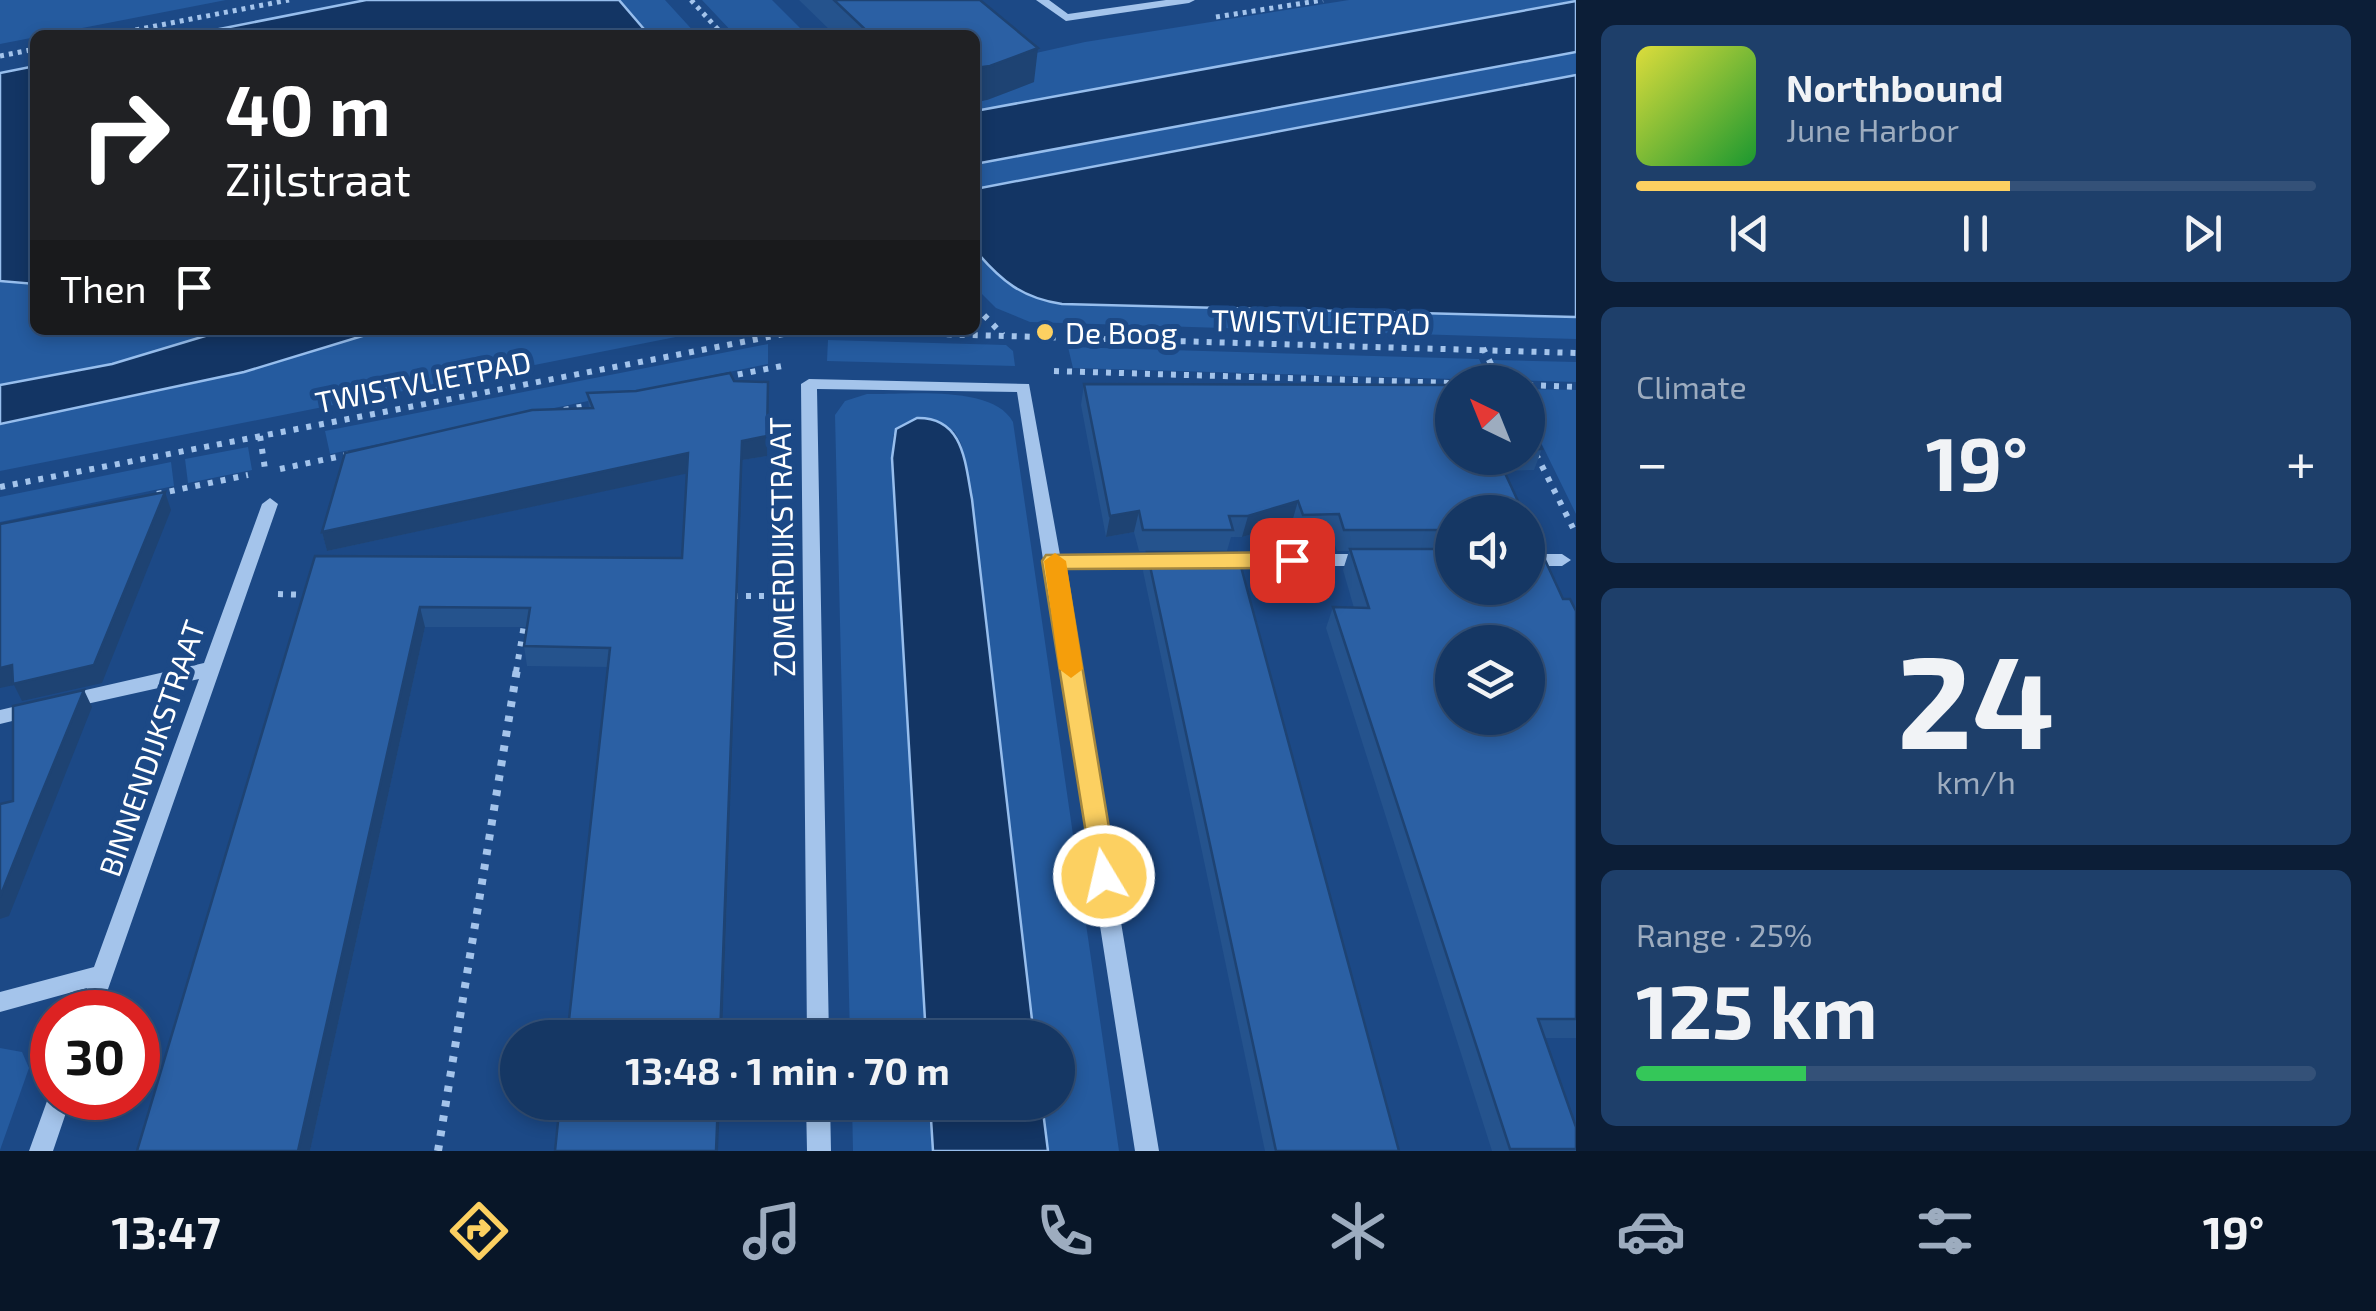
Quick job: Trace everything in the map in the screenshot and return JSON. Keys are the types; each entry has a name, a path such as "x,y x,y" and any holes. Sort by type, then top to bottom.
{"street":[{"path":"1042,0 1066,18 1189,0"},
{"name":"ZOMERDIJKSTRAAT","path":"818,1020 809,384 1024,386 1147,1151"},
{"name":"BINNENDIJKSTRAAT","path":"97,990 270,504"},
{"path":"1054,561 1384,560"},
{"path":"1545,560 1562,560"},
{"path":"0,716 210,669"},
{"path":"0,1002 103,974"},
{"path":"40,1151 51,1120"},
{"path":"818,1120 819,1151"}],"path":[{"path":"134,30 289,0"},
{"path":"690,0 717,30"},
{"path":"0,56 30,50"},
{"path":"980,311 1004,336"},
{"name":"TWISTVLIETPAD","path":"0,487 778,335"},
{"name":"TWISTVLIETPAD","path":"971,335 1576,353"},
{"path":"1483,348 1492,365"},
{"path":"724,377 796,365"},
{"name":"TWISTVLIETPAD","path":"1043,370 1435,382"},
{"path":"1545,385 1576,386"},
{"name":"TWISTVLIETPAD","path":"552,413 609,401"},
{"name":"TWISTVLIETPAD","path":"152,495 361,452"},
{"path":"1545,471 1576,533"},
{"path":"237,594 314,595"},
{"path":"718,596 812,596"},
{"path":"438,1151 525,615"}],"shaded area":[{"path":"0,0 226,0 72,30 30,30 30,38 0,44"},
{"path":"366,0 619,0 645,30 214,30"},
{"path":"619,0 665,0 692,30 645,30"},
{"path":"702,0 772,0 802,30 730,30"},
{"path":"1349,0 1576,0 980,110 980,102 1028,82 992,63 1085,42"},
{"path":"1576,1 1576,52 980,163 980,110"},
{"path":"1576,52 1576,75 980,188 980,163"},
{"path":"30,67 30,284 0,281 0,73"},
{"path":"1576,75 1576,317 1062,304 1013,286 980,256 980,188"},
{"path":"980,256 1013,286 1062,304 1576,317 1576,339 1030,322 996,308 980,292"},
{"path":"0,281 30,284 30,335 208,335 112,364 0,385"},
{"path":"208,335 366,335 244,372 0,424 0,385 112,364"},
{"path":"366,335 686,335 0,471 0,424 244,372"},
{"path":"828,340 1006,345 1013,351 1015,366 827,361"},
{"path":"768,344 768,364 330,454 325,431"},
{"path":"1068,347 1479,359 1482,365 1435,365 1435,378 1073,368"},
{"path":"1492,360 1576,362 1576,382 1545,381 1545,365 1494,365"},
{"path":"1545,389 1576,390 1576,514 1545,451"},
{"path":"867,394 947,394 987,402 1003,410 1013,422 1119,1151 1048,1151 1044,1120 1075,1120 1075,1020 1032,1020 972,499 961,443 954,431 893,435 925,1020 850,1020 835,415 845,401"},
{"path":"917,418 933,420 953,434 964,457 1032,1020 925,1020 892,458 896,429"},
{"path":"248,447 252,470 188,483 185,459"},
{"path":"171,462 174,486 0,522 0,497"},
{"path":"0,1048 22,1052 29,1068 0,1150"},
{"path":"852,1120 931,1120 933,1151 853,1151"},
{"path":"931,1120 1044,1120 1048,1151 933,1151"}],"building":[{"path":"834,0 980,0 1038,48 980,67 980,30 866,30"},
{"path":"730,373 734,381 768,382 767,436 742,441 721,1020 569,1020 610,648 524,646 530,608 420,607 298,1151 137,1151 146,1120 160,1120 160,1074 315,556 682,558 688,453 322,532 345,453 532,410 593,408 587,393 636,391"},
{"path":"1084,384 1435,385 1435,475 1506,475 1515,495 1435,495 1435,530 1344,530 1339,514 1303,515 1298,501 1248,516 1229,516 1233,530 1143,530 1139,511 1110,516"},
{"path":"165,492 94,665 13,684 12,665 0,668 0,524"},
{"path":"1350,549 1435,549 1435,605 1545,605 1545,560 1563,599 1570,599 1576,611 1576,1019 1538,1019 1576,1127 1576,1149 1510,1149 1333,607 1369,608"},
{"path":"1147,552 1237,552 1399,1151 1276,1151"},
{"path":"84,690 0,897 0,804 13,801 13,706"},
{"path":"558,1120 717,1120 716,1151 555,1151"}],"slow traffic":[{"path":"1055,561 1071,669"}],"place":[{"name":"De Boog","path":"1045,332"}],"route":[{"path":"1104,876 1054,561 1292,560"}]}
